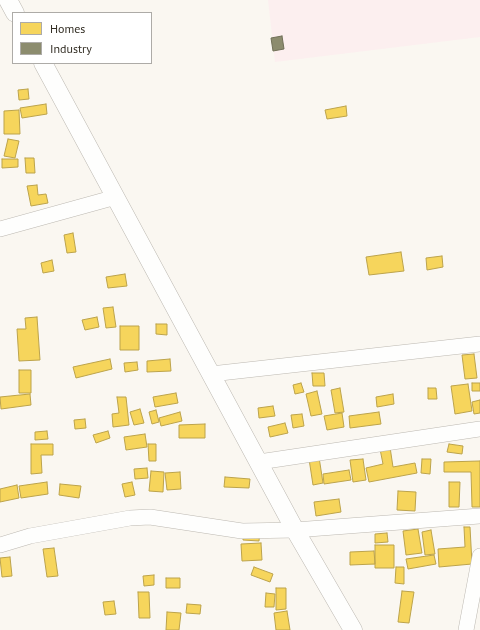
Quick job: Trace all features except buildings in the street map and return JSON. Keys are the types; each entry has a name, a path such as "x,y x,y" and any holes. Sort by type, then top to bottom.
{"street":[{"path":"8,0 14,12"},
{"path":"44,64 295,530 353,630"},
{"path":"0,229 116,197"},
{"path":"211,374 480,344"},
{"path":"259,462 480,429"},
{"path":"0,545 30,536 130,518 150,517 242,531 295,530 480,516"},
{"path":"466,630 478,580 480,556"}],"shaded area":[{"path":"268,0 480,0 480,37 275,62"}]}
